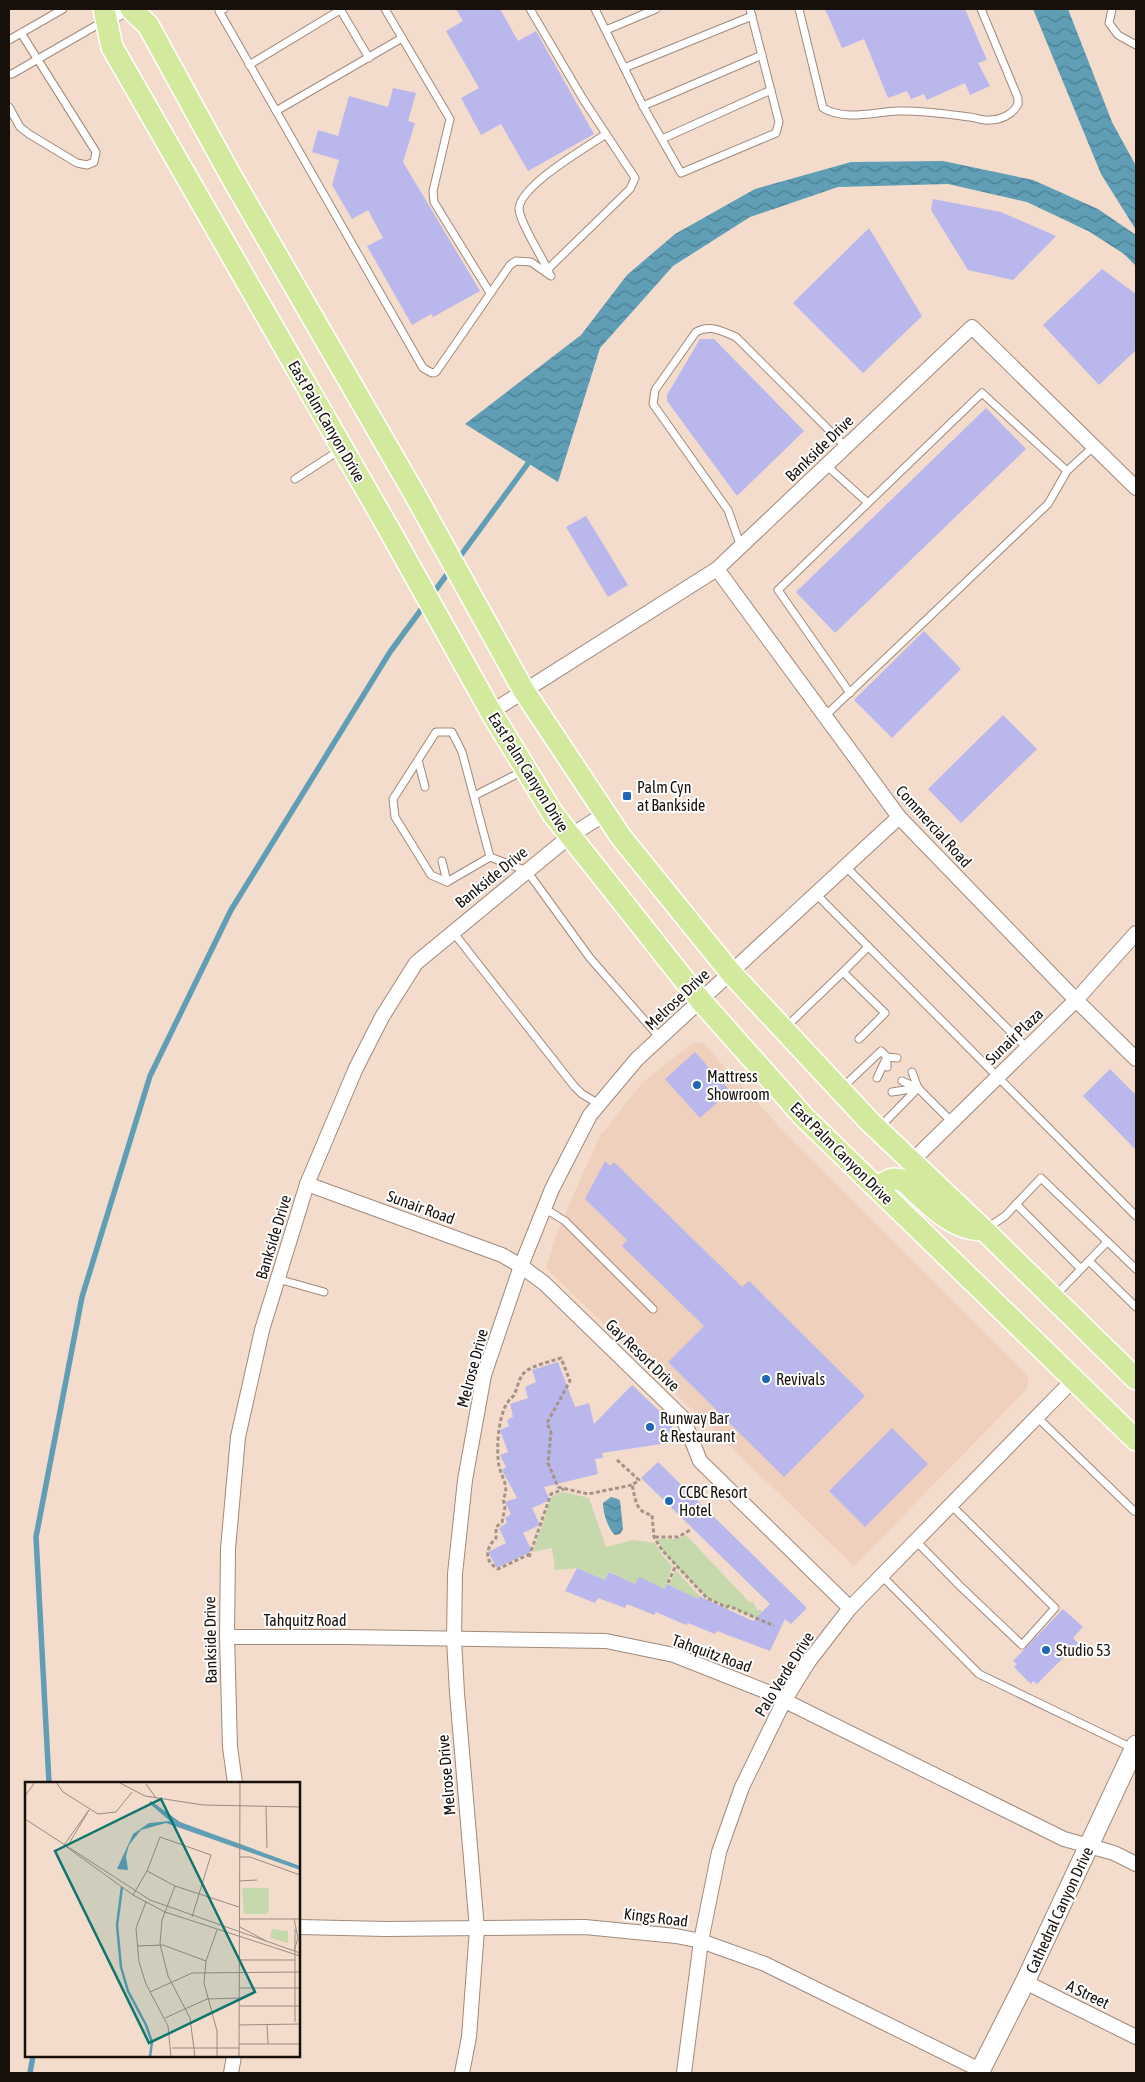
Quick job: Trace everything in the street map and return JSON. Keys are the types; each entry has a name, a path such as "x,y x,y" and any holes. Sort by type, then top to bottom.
{"main road":[{"path":"131,9 148,25 231,176 414,493 524,691 621,837 731,973 840,1090 1136,1380"},
{"name":"East Palm Canyon Drive","path":"105,15 112,47 390,530 490,712 553,814 701,1001 805,1118 1136,1440"},
{"path":"877,1188 890,1179 897,1178 904,1181 940,1214 969,1229 984,1230"}],"street":[{"path":"105,15 125,9"},
{"name":"Bankside Drive","path":"490,712 717,569 972,327 1136,488"},
{"name":"Commercial Road","path":"717,569 899,818 1136,1059"},
{"name":"Bankside Drive","path":"235,1782 230,1747 227,1637 228,1549 238,1437 262,1330 307,1184 356,1068 382,1017 416,963 570,836 606,813"},
{"name":"Melrose Drive","path":"462,2073 469,2037 478,1929 458,1703 454,1639 455,1574 464,1480 484,1375 521,1266 543,1208 590,1115 637,1060 899,818"},
{"name":"Sunair Plaza","path":"912,1160 1076,1000 1136,933"},
{"name":"Sunair Road","path":"307,1184 502,1255 521,1266"},
{"name":"Gay Resort Drive","path":"521,1266 544,1283 683,1418 700,1461 850,1608"},
{"name":"Palo Verde Drive","path":"684,2073 701,1941 718,1852 742,1787 784,1702 809,1661 850,1608 1074,1379"},
{"name":"Tahquitz Road","path":"227,1637 606,1641 674,1655 740,1681 1064,1839 1114,1853 1136,1864"},
{"name":"Cathedral Canyon Drive","path":"980,2072 1025,1982 1135,1747"},
{"name":"Kings Road","path":"300,1927 478,1929 586,1927 676,1936 701,1941 765,1964 980,2072"},
{"name":"A Street","path":"1025,1982 1136,2037"},
{"path":"231,2073 234,2057"}],"lane":[{"path":"9,40 63,9"},
{"path":"224,9 219,11 249,65 423,368 432,373 436,372 490,293 510,266 516,261 531,262 551,276 526,228 519,211 520,203 530,188 540,179 606,134"},
{"path":"385,9 450,119 433,191 434,202 490,293"},
{"path":"530,9 635,178 635,182 548,269"},
{"path":"595,9 606,30 624,68 643,106 681,173 776,133 779,122 751,12 624,68"},
{"path":"606,30 656,9"},
{"path":"798,9 823,108 829,112 842,116 899,111 988,120 1004,117 1011,113 1016,109 1018,98 981,9"},
{"path":"1112,9 1110,22 1114,29 1118,35 1136,45"},
{"path":"249,65 340,10 369,58"},
{"path":"9,74 38,60 105,15"},
{"path":"10,112 20,127 77,163 88,165 94,162 96,152 21,33"},
{"path":"276,110 402,38"},
{"path":"643,106 762,55"},
{"path":"662,139 771,90"},
{"path":"741,547 728,510 653,404 655,390 696,332 704,328 717,329 736,337 846,447"},
{"path":"850,693 778,590 982,393 1067,471"},
{"path":"825,716 1048,504 1067,471 1094,446"},
{"path":"295,479 342,448"},
{"path":"826,465 868,503"},
{"path":"447,882 431,875 395,817 393,799 436,732 452,732 462,752 490,857"},
{"path":"418,760 425,787"},
{"path":"474,796 526,770"},
{"path":"447,882 490,857"},
{"path":"490,857 527,871 590,958 660,1038"},
{"path":"442,861 447,882"},
{"path":"846,866 1027,1048"},
{"path":"816,894 1136,1216"},
{"path":"453,932 574,1086 582,1094 600,1104"},
{"path":"784,1029 868,947"},
{"path":"843,972 885,1013 859,1039"},
{"path":"840,1090 881,1051 886,1057 887,1067"},
{"path":"886,1057 897,1058"},
{"path":"877,1078 886,1057"},
{"path":"912,1072 918,1088"},
{"path":"902,1081 918,1088 952,1122"},
{"path":"892,1092 918,1088"},
{"path":"878,1129 918,1088"},
{"path":"984,1230 1005,1216 1041,1178 1136,1269"},
{"path":"1016,1204 1081,1269"},
{"path":"543,1208 564,1220 653,1309"},
{"path":"1054,1298 1107,1242"},
{"path":"1089,1261 1136,1307"},
{"path":"278,1279 324,1292"},
{"path":"1037,1417 1134,1511"},
{"path":"916,1541 1022,1646 1055,1608 950,1505"},
{"path":"882,1576 980,1674 1135,1747"}],"path":[{"path":"565,1488 551,1494 530,1555 498,1569 491,1565 487,1556 490,1544 496,1538 496,1527 502,1522 505,1507 503,1500 506,1493 499,1468 496,1446 507,1402 515,1394 526,1370 561,1358 570,1381 547,1423 551,1432 548,1463 558,1487 565,1488 588,1494 632,1485 639,1480 617,1460"},
{"path":"632,1485 638,1509 642,1513 652,1515 654,1537 662,1550 707,1598 726,1608 729,1606 774,1626"},
{"path":"654,1537 678,1537 692,1529"},
{"path":"668,1583 676,1565"}],"shaded area":[{"path":"694,1042 703,1043 778,1125 1028,1376 1027,1389 854,1566 546,1268 559,1227 600,1136 642,1083"}],"green space":[{"path":"563,1492 589,1498 606,1547 633,1540 655,1543 662,1555 672,1566 665,1589 635,1584 610,1572 605,1580 577,1568 555,1570 552,1548 533,1552 552,1496"},
{"path":"686,1535 750,1603 752,1601 758,1611 760,1609 774,1626 707,1598 662,1550 658,1539 678,1539"},
{"path":"676,1570 699,1596 696,1603 694,1597 669,1585"}],"water":[{"path":"1033,9 1068,9 1112,122 1136,166 1136,230 1101,174"},
{"path":"943,161 1033,180 1098,209 1136,235 1136,266 1124,254 1090,232 1027,202 948,184 838,187 750,217 673,266 600,348 558,482 465,424 581,335 627,275 675,234 755,189 851,162"},
{"path":"611,1497 620,1501 623,1529 620,1534 615,1535 608,1525 603,1507 603,1503"}],"building":[{"path":"456,9 500,9 518,41 536,31 594,134 528,171 501,124 481,135 461,98 479,88 446,31 463,21"},
{"path":"825,9 965,9 987,60 978,63 990,86 970,95 965,83 927,100 924,94 911,99 907,91 888,98 864,39 842,48"},
{"path":"393,88 416,93 408,121 415,123 403,162 480,291 433,317 431,314 412,325 367,246 383,238 368,210 352,219 332,185 339,160 312,152 318,130 338,136 349,96 388,107"},
{"path":"933,199 1001,212 1056,236 1013,280 968,270 931,210"},
{"path":"869,228 922,316 863,373 793,303"},
{"path":"1102,269 1136,294 1136,350 1099,385 1043,325"},
{"path":"700,339 714,339 804,431 737,496 667,401 667,395"},
{"path":"986,408 1026,449 835,633 796,592"},
{"path":"586,516 628,585 608,597 566,527"},
{"path":"924,631 961,669 892,738 854,700"},
{"path":"1003,715 1037,749 961,823 928,789"},
{"name":"Mattress Showroom","path":"695,1052 730,1091 700,1118 665,1079"},
{"path":"1110,1069 1136,1095 1136,1150 1083,1096"},
{"name":"Revivals","path":"605,1161 610,1166 614,1162 742,1287 749,1281 865,1396 784,1477 668,1362 704,1326 622,1246 627,1240 585,1199"},
{"path":"558,1362 575,1407 589,1403 594,1424 632,1385 671,1422 674,1442 602,1453 603,1458 595,1459 598,1474 544,1487 550,1500 532,1508 540,1525 523,1533 532,1551 497,1568 488,1552 506,1543 499,1528 507,1523 505,1518 511,1514 505,1502 517,1498 502,1470 506,1467 500,1455 508,1452 500,1430 509,1426 507,1420 513,1417 510,1404 528,1398 525,1387 536,1382 532,1370"},
{"path":"892,1428 928,1464 865,1527 829,1491"},
{"path":"658,1462 807,1608 791,1624 785,1619 770,1651 717,1631 715,1634 688,1623 686,1625 656,1612 654,1615 627,1604 625,1608 598,1598 595,1603 565,1591 577,1568 605,1580 609,1572 635,1584 639,1577 665,1589 667,1584 698,1599 699,1596 753,1621 770,1604 641,1478"},
{"path":"1063,1609 1083,1627 1073,1638 1078,1643 1037,1684 1033,1681 1031,1684 1014,1667 1017,1664 1013,1661"}],"waterway":[{"path":"456,562 532,458"},
{"path":"431,596 451,569"},
{"path":"49,1782 36,1537 82,1297 150,1076 231,910 390,652 426,603"},
{"path":"30,2073 33,2057"}],"place":[{"name":"Palm Cyn at Bankside","path":"627,796"},
{"name":"Mattress Showroom","path":"697,1085"},
{"name":"Revivals","path":"766,1379"},
{"name":"Runway Bar & Restaurant","path":"650,1427"},
{"name":"CCBC Resort Hotel","path":"669,1501"},
{"name":"Studio 53","path":"1046,1650"}]}
